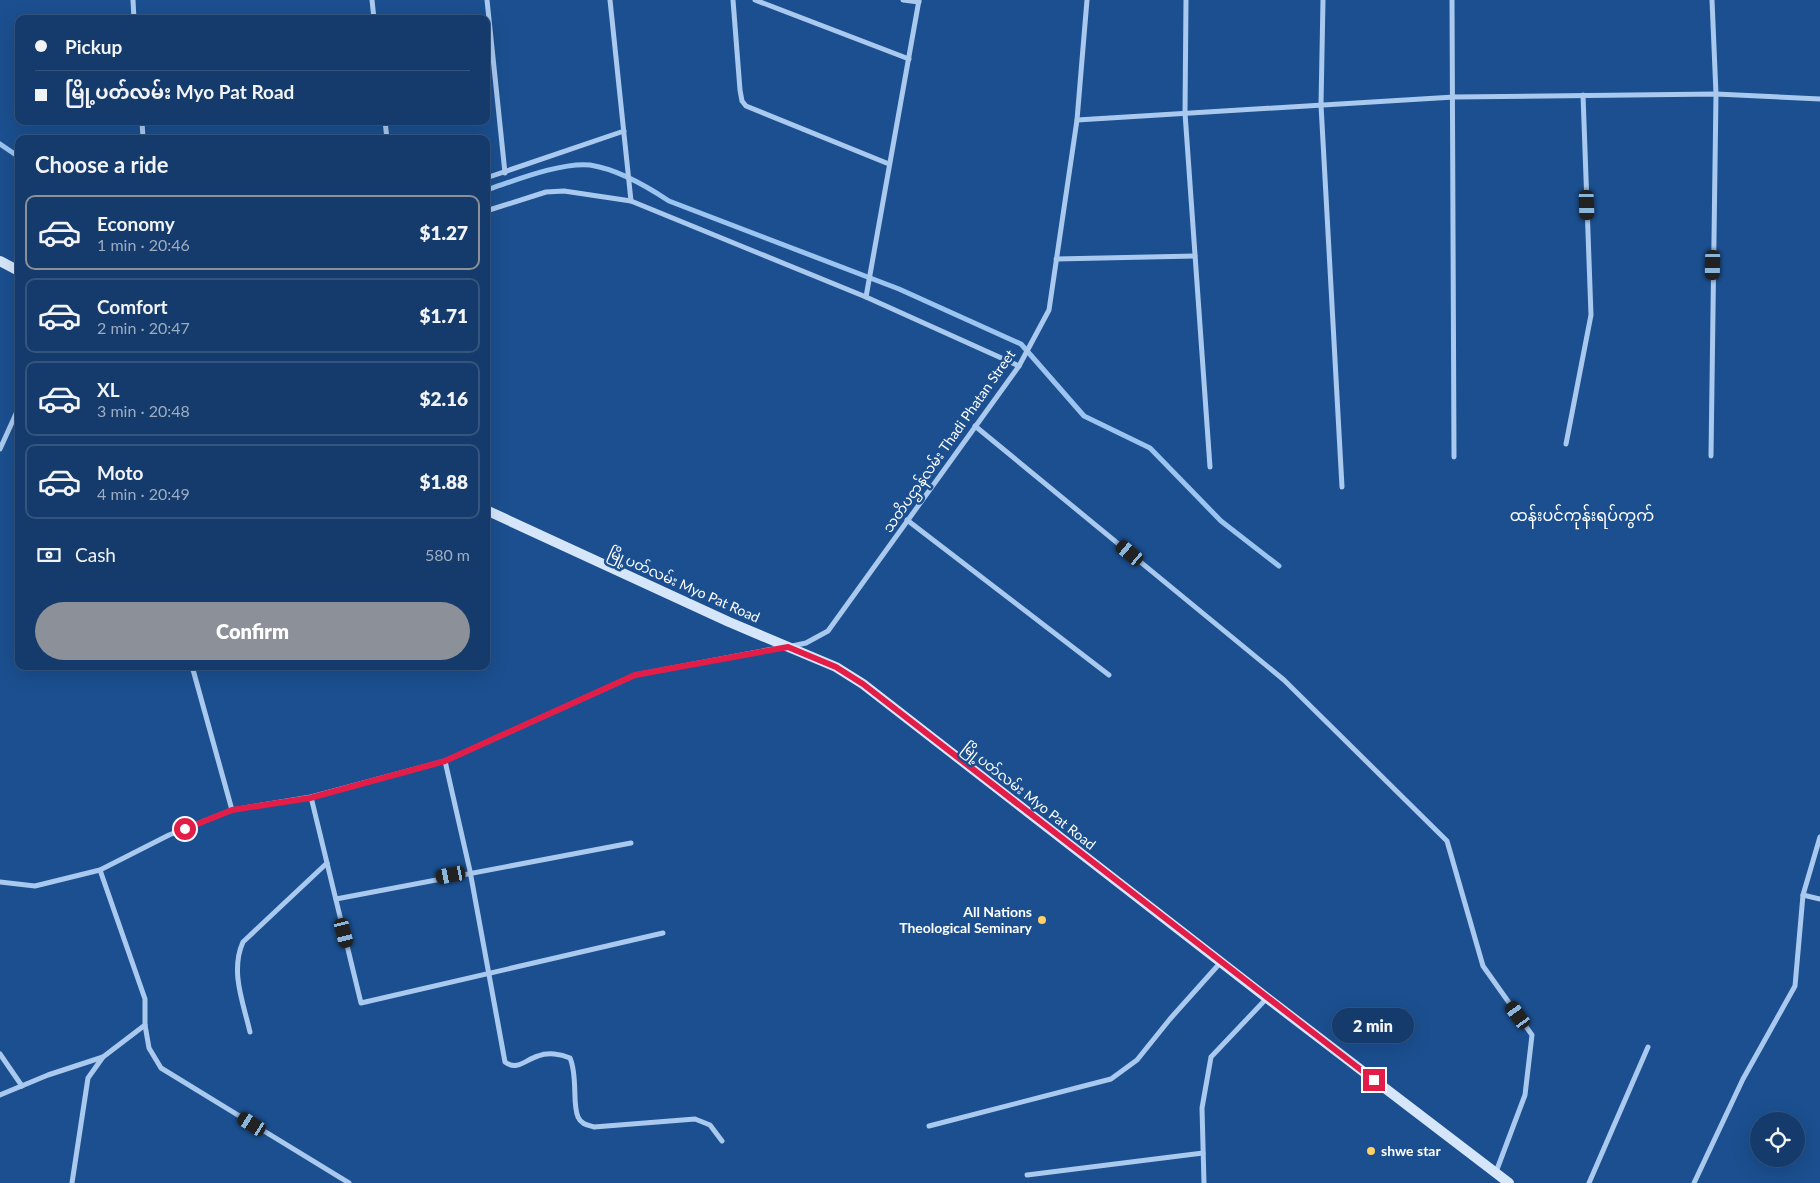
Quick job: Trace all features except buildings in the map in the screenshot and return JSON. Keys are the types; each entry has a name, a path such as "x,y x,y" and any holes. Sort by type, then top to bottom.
{"main road":[{"path":"0,261 15,269"},
{"name":"မြို့ပတ်လမ်း Myo Pat Road","path":"490,512 729,622 836,667 863,684 1267,998 1509,1183"}],"street":[{"path":"133,0 134,15"},
{"path":"372,0 374,15"},
{"path":"487,0 489,15"},
{"path":"610,0 631,201"},
{"path":"733,0 740,90 742,101 746,106 889,164"},
{"path":"755,0 909,59"},
{"path":"866,297 919,1 903,0"},
{"name":"သတိပဌာန်လမ်း Thadi Phatan Street","path":"0,882 35,886 100,870 169,835 232,810 310,798 445,761 635,675 806,644 828,630 1019,366 1049,310 1077,120 1087,0"},
{"path":"1186,0 1186,113 1210,467"},
{"path":"1323,0 1321,105 1342,487"},
{"path":"1452,0 1454,97 1454,457"},
{"path":"1711,456 1716,94 1712,0"},
{"path":"490,29 505,173"},
{"path":"1077,120 1454,97 1716,94 1820,99"},
{"path":"1566,444 1591,315 1583,95"},
{"path":"490,177 624,131"},
{"path":"490,210 546,192 564,191 631,201 866,297 1019,366"},
{"path":"1056,259 1195,256"},
{"path":"0,449 15,421"},
{"path":"975,426 1284,680 1447,841 1482,966 1532,1035 1525,1095 1495,1174"},
{"path":"907,520 1109,675"},
{"path":"193,670 232,810"},
{"path":"445,761 470,872 505,1062 511,1066 517,1066 539,1055 562,1054 570,1058 574,1067 577,1116 584,1124 594,1127 695,1119 710,1124 722,1141"},
{"path":"310,798 361,1003 663,932"},
{"path":"1694,1183 1743,1079 1794,986 1803,895 1820,837"},
{"path":"336,899 470,872 631,843"},
{"path":"250,1032 236,972 237,956 242,942 327,863"},
{"path":"100,870 145,999 145,1025 149,1048 161,1068 349,1183"},
{"path":"1803,895 1820,899"},
{"path":"929,1126 1111,1079 1137,1060 1170,1019 1222,962"},
{"path":"1204,1183 1202,1108 1211,1057 1267,998"},
{"path":"72,1183 88,1078 103,1057 145,1025"},
{"path":"1589,1183 1648,1047"},
{"path":"0,1054 22,1086"},
{"path":"0,1095 103,1057"},
{"path":"1027,1174 1203,1153"}],"waterway":[{"path":"0,144 15,154"},
{"path":"490,189 565,166 590,165 600,167 631,179 669,201 899,289 1021,344 1084,416 1150,448 1221,521 1279,566"}],"place":[{"name":"All Nations Theological Seminary","path":"1042,920"},
{"name":"shwe star","path":"1371,1151"}],"district":[{"name":"ထန်းပင်ကုန်းရပ်ကွက်","path":"1582,515"}],"route":[{"path":"185,829 232,810 310,798 445,761 635,675 788,647 836,667 863,684 1374,1080"}]}
